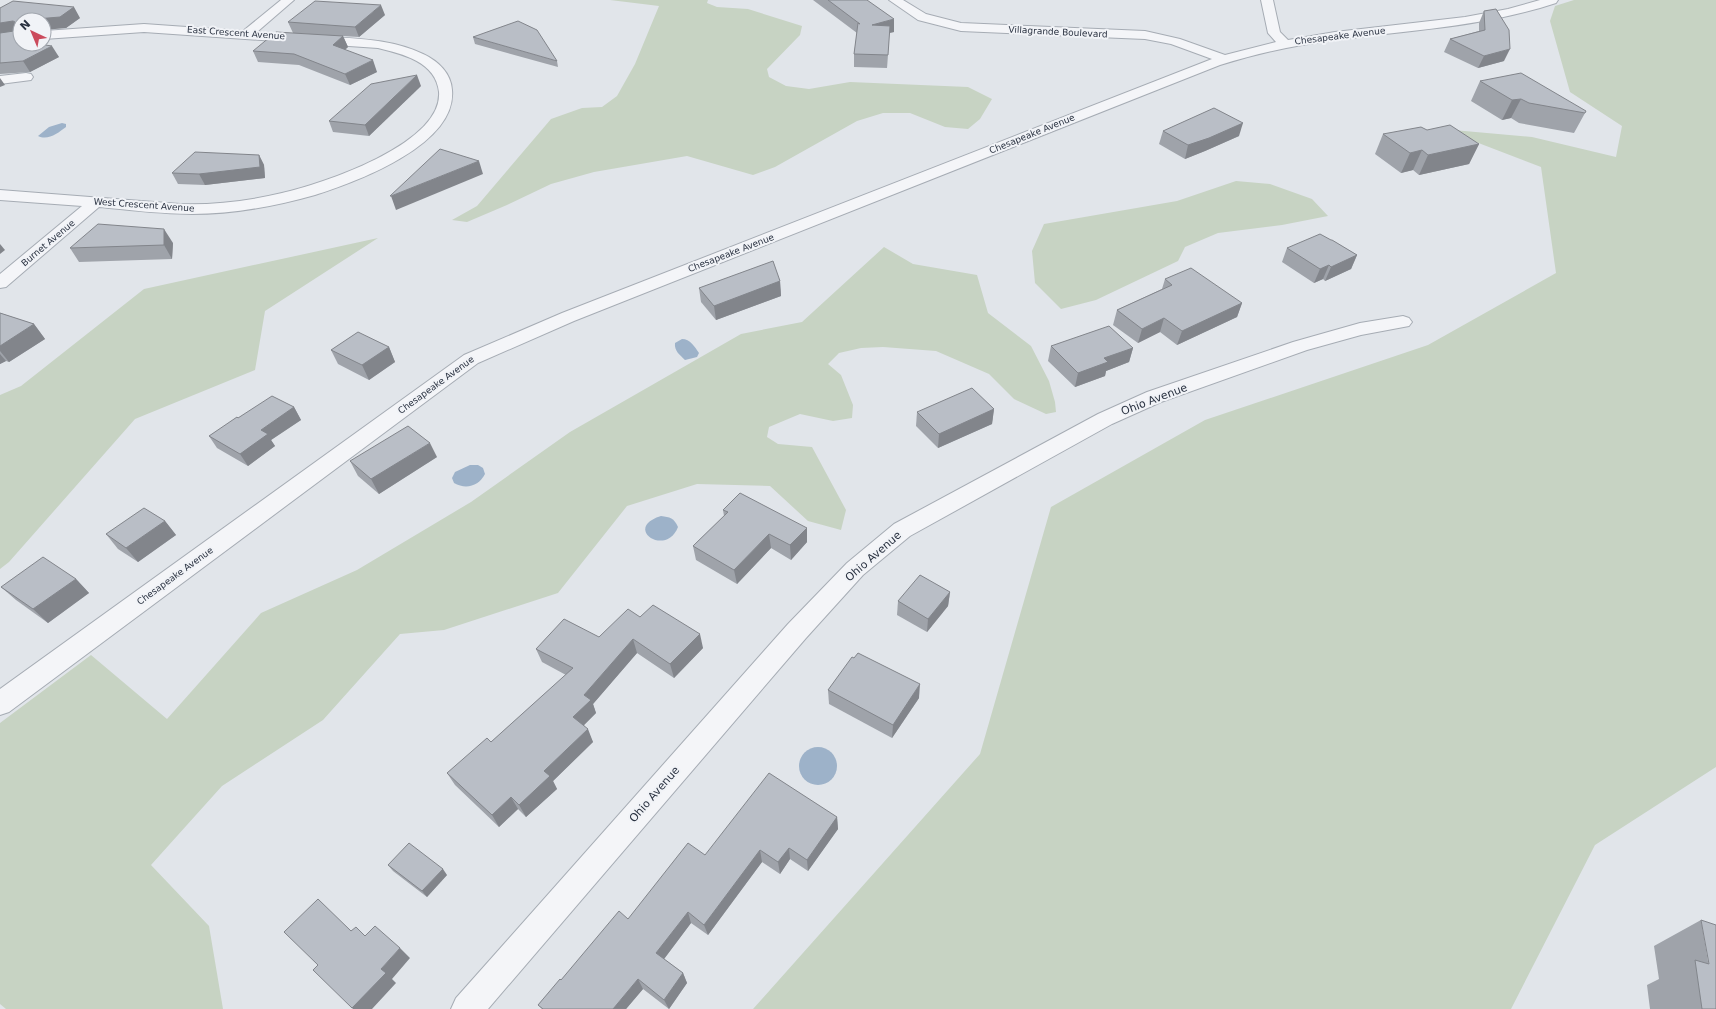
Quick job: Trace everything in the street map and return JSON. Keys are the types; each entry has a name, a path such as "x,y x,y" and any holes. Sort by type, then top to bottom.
{"street":[{"path":"246,34 288,0"},
{"name":"Villagrande Boulevard","path":"895,0 922,17 961,26 1145,35 1170,38 1224,59"},
{"path":"1267,0 1274,33 1284,43"},
{"name":"Chesapeake Avenue","path":"0,704 470,359 568,318 1224,59 1284,43 1482,19 1509,14 1552,0"},
{"name":"East Crescent Avenue","path":"52,34 144,28 378,44 399,49 416,56 428,62 441,73 445,86 446,99 436,122"},
{"path":"0,80 26,77"},
{"name":"West Crescent Avenue","path":"0,195 201,209 249,204 293,196 345,180 389,159 416,142 436,122"},
{"name":"Burnet Avenue","path":"0,283 96,202"},
{"name":"Ohio Avenue","path":"467,1009 797,631 855,569 902,530 1105,419 1154,397 1300,346 1360,329 1403,322"}],"green space":[{"path":"610,0 708,0 707,3 717,7 748,9 802,26 800,35 767,69 769,77 786,86 809,89 850,82 968,87 992,99 980,119 968,129 945,127 910,113 883,113 857,121 775,167 753,175 687,156 594,172 551,184 467,222 452,220 477,206 551,119 582,108 602,107 617,96 635,64 659,6"},
{"path":"1574,0 1716,0 1716,767 1595,845 1511,1009 753,1009 980,754 1051,507 1205,420 1428,345 1556,273 1541,167 1442,129 1532,137 1616,157 1622,126 1570,92 1550,21 1555,6"},
{"path":"1236,181 1270,184 1312,199 1328,216 1282,225 1218,233 1185,247 1178,261 1096,300 1061,309 1035,283 1032,251 1044,224 1177,201"},
{"path":"378,238 265,311 255,370 135,419 9,562 0,569 0,395 21,386 144,289"},
{"path":"884,247 913,264 977,275 988,313 1031,346 1049,381 1055,402 1056,412 1046,414 1014,399 989,374 936,351 883,347 861,348 839,353 828,364 841,375 853,405 852,418 833,421 800,414 769,427 767,437 778,444 812,447 846,510 841,530 808,521 770,486 697,484 627,506 558,593 444,630 400,634 323,720 222,786 151,865 209,926 223,1009 6,1009 0,1004 0,723 91,655 167,719 261,613 357,570 471,502 570,432 741,334 802,322"}],"water":[{"path":"62,123 66,124 66,127 56,134 45,138 38,136 49,127"},
{"path":"682,339 687,340 694,346 699,353 697,357 685,360 678,353 675,348 675,343"},
{"path":"470,465 478,465 483,468 485,474 482,478 472,486 463,486 454,483 452,478 455,472"},
{"path":"661,516 671,518 678,527 672,536 665,540 650,538 646,533 646,527 650,521"},
{"path":"814,747 822,747 829,750 834,755 837,766 834,777 829,782 822,785 814,785 807,782 802,777 799,770 799,762 802,755 807,750"}],"building":[{"path":"828,0 867,0 894,19 872,25 890,26 888,55 854,54 858,23 860,24"},
{"path":"13,1 74,7 60,17 52,18 52,12 12,12 12,21 0,23 0,8"},
{"path":"315,1 381,5 355,27 288,22"},
{"path":"1496,9 1509,30 1510,49 1484,56 1450,39 1485,30 1484,11"},
{"path":"518,21 537,30 557,61 473,37"},
{"path":"12,31 12,52 40,52 23,61 0,63 0,33"},
{"path":"276,32 343,36 333,45 373,60 345,74 294,54 253,51"},
{"path":"1521,73 1586,111 1585,113 1529,103 1521,99 1512,100 1480,81"},
{"path":"417,75 365,125 329,121 371,84"},
{"path":"1214,108 1243,123 1209,138 1188,145 1163,131"},
{"path":"1450,125 1479,144 1428,155 1422,150 1410,153 1383,134 1421,127 1427,130"},
{"path":"440,149 479,161 390,196"},
{"path":"195,152 259,155 260,167 199,174 172,173"},
{"path":"98,224 164,229 164,245 70,248"},
{"path":"1320,234 1357,255 1331,267 1329,265 1320,269 1287,248"},
{"path":"773,261 780,281 714,306 699,288"},
{"path":"1191,268 1242,303 1182,331 1164,318 1142,329 1117,310 1172,285 1165,279"},
{"path":"0,313 34,324 0,346"},
{"path":"1109,326 1133,348 1104,358 1108,362 1078,373 1051,346"},
{"path":"358,332 389,347 362,365 331,350"},
{"path":"972,388 994,409 939,434 917,412"},
{"path":"272,396 294,407 261,430 268,434 240,454 209,436 237,417 238,418"},
{"path":"408,426 430,443 371,479 350,461"},
{"path":"740,493 807,528 790,545 769,534 734,570 693,546 728,512 723,510"},
{"path":"144,508 165,521 126,548 106,534"},
{"path":"43,557 76,579 33,609 1,587"},
{"path":"920,575 950,592 928,619 898,601"},
{"path":"653,605 700,634 670,664 633,639 584,695 591,700 573,717 588,729 544,771 550,776 519,805 511,797 492,815 447,773 487,738 491,742 573,668 536,649 564,619 599,637 628,609 640,617"},
{"path":"858,653 920,684 893,725 828,690 852,657 854,658"},
{"path":"769,773 837,817 807,860 789,848 778,862 760,850 704,925 688,912 656,953 683,973 664,1000 638,979 613,1009 543,1009 538,1005 619,911 628,919 688,843 705,855"},
{"path":"409,843 443,869 422,891 388,865"},
{"path":"318,899 351,931 356,927 365,936 375,926 400,948 381,969 386,973 352,1008 313,970 318,965 284,932"},
{"path":"1701,920 1716,925 1716,1009 1702,1009 1695,960 1709,964"}]}
